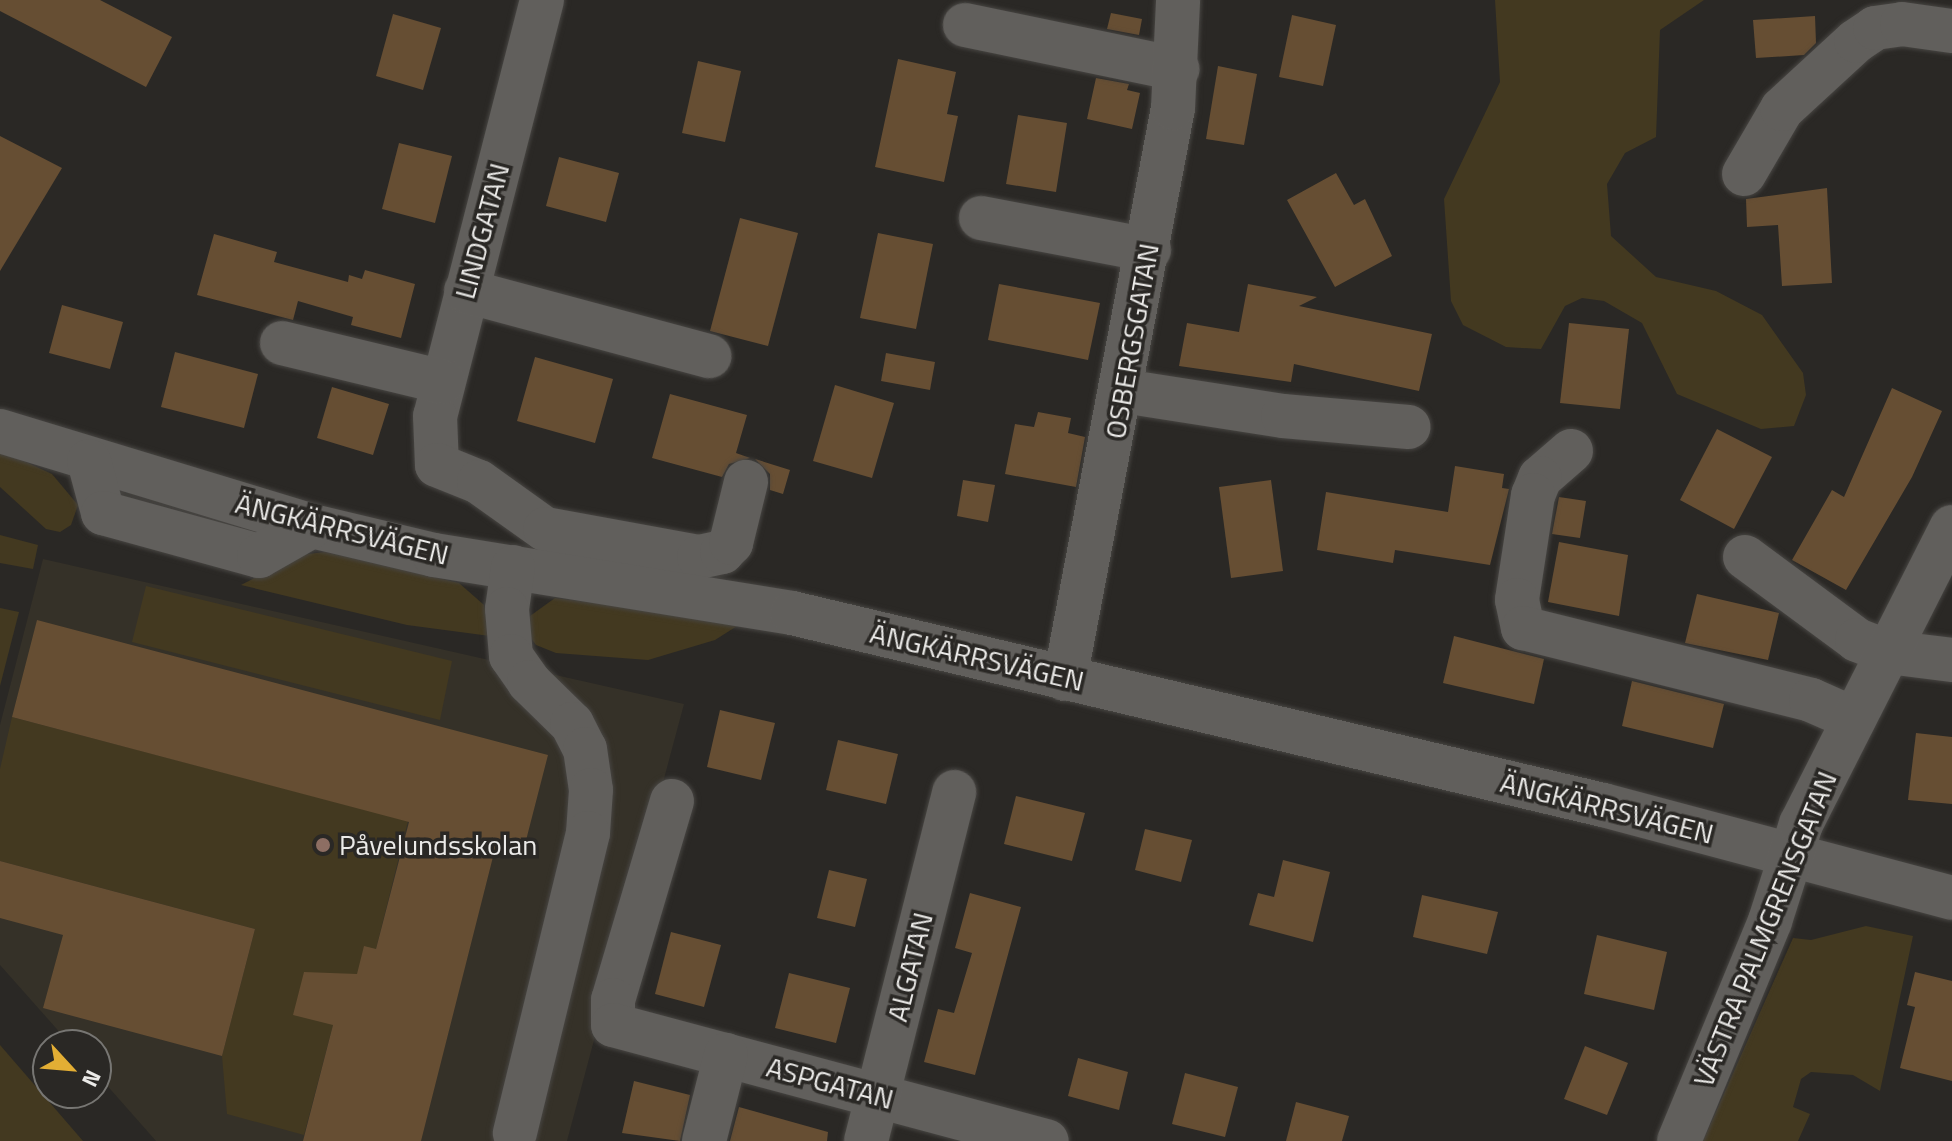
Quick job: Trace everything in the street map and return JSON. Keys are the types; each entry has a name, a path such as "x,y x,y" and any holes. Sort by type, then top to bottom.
{"street":[{"name":"LINDGATAN","path":"542,0 435,416 437,465 479,482 545,529 699,557 722,552 731,543 746,482"},
{"name":"OSBERGSGATAN","path":"1065,679 1149,250 1178,69 1178,0"},
{"path":"1744,174 1782,109 1865,34 1902,24 1952,31"},
{"path":"965,25 1178,69"},
{"path":"981,218 1149,250"},
{"path":"466,291 709,356"},
{"path":"282,343 443,382"},
{"path":"1123,391 1283,416 1409,427"},
{"name":"ÄNGKÄRRSVÄGEN","path":"0,431 89,461 312,526 513,567 792,613 1603,805 1952,898"},
{"path":"1571,451 1540,478 1533,495 1517,600 1523,628 1802,698 1854,719"},
{"name":"VÄSTRA PALMGRENSGATAN","path":"1679,1141 1792,856 1801,824 1952,527"},
{"path":"1745,557 1857,640 1888,652 1952,660"},
{"path":"513,567 507,609 511,656 529,682 572,724 585,749 591,790 588,833 515,1133"},
{"name":"ALGATAN","path":"866,1141 954,792"},
{"name":"ASPGATAN","path":"672,801 613,1000 613,1025 1047,1141"},
{"path":"704,1141 726,1055"}],"shaded area":[{"path":"1495,0 1704,0 1660,30 1656,137 1625,153 1607,184 1611,236 1656,277 1716,291 1762,315 1803,373 1806,395 1794,426 1761,429 1677,394 1642,323 1604,301 1582,298 1565,306 1541,349 1506,347 1463,325 1451,301 1444,199 1500,82"},
{"path":"0,450 52,474 78,505 71,525 60,532 46,529 0,487"},
{"path":"0,535 38,545 33,569 0,563"},
{"path":"325,552 459,583 484,605 490,636 407,625 241,585 300,555"},
{"name":"Påvelundsskolan","path":"43,559 684,704 567,1141 156,1141 112,1091 112,1029 57,1029 0,965 0,725"},
{"path":"146,586 452,661 440,720 132,642"},
{"path":"555,598 745,621 715,640 648,660 556,653 536,645 527,633 530,616"},
{"path":"0,608 19,612 0,686"},
{"path":"12,717 408,821 376,949 333,1025 304,1135 227,1114 222,1056 255,929 0,861 0,769"},
{"path":"1866,926 1913,936 1880,1091 1853,1075 1811,1072 1801,1079 1793,1107 1810,1114 1798,1141 1703,1141 1793,938 1811,940"},
{"path":"0,1045 32,1082 32,1109 55,1109 83,1141 0,1141"}],"building":[{"path":"0,0 100,0 172,37 146,87 0,11"},
{"path":"1111,13 1142,19 1139,35 1107,29"},
{"path":"393,14 441,28 423,90 376,76"},
{"path":"1292,15 1336,25 1323,86 1279,77"},
{"path":"1815,16 1816,43 1804,55 1756,58 1753,20"},
{"path":"898,59 956,72 947,114 958,116 944,182 875,167"},
{"path":"698,61 741,71 725,142 682,133"},
{"path":"1218,66 1257,74 1244,145 1206,139"},
{"path":"1096,78 1129,84 1127,90 1140,93 1132,129 1087,119"},
{"path":"1018,115 1067,123 1056,192 1006,184"},
{"path":"0,136 62,168 0,271"},
{"path":"399,143 452,156 435,223 382,209"},
{"path":"559,157 619,173 606,222 546,206"},
{"path":"1336,173 1354,205 1365,199 1392,256 1335,287 1287,200"},
{"path":"1827,188 1832,283 1782,286 1778,225 1747,227 1746,199"},
{"path":"740,218 798,233 768,346 710,331"},
{"path":"878,233 933,244 916,329 860,318"},
{"path":"214,234 277,252 274,262 348,282 349,275 362,279 365,270 415,284 401,338 351,325 353,317 298,301 293,320 197,295"},
{"path":"999,284 1100,303 1088,360 988,340"},
{"path":"1248,284 1317,297 1299,306 1432,334 1419,391 1294,364 1291,382 1179,366 1187,323 1239,332"},
{"path":"62,305 123,322 110,369 49,353"},
{"path":"1569,323 1629,329 1620,409 1560,403"},
{"path":"175,352 258,374 244,428 161,407"},
{"path":"886,353 935,362 930,390 881,381"},
{"path":"535,357 613,379 595,443 517,421"},
{"path":"835,385 894,403 872,478 813,461"},
{"path":"332,387 389,404 373,455 317,438"},
{"path":"1892,388 1942,411 1912,477 1846,590 1792,560 1832,490 1844,497"},
{"path":"670,394 747,415 736,453 750,458 729,464 722,477 652,458"},
{"path":"1038,412 1071,418 1068,433 1085,437 1076,487 1005,474 1015,424 1034,427"},
{"path":"1717,429 1772,457 1734,529 1680,500"},
{"path":"755,459 790,470 783,494 770,490 770,474"},
{"path":"1455,466 1504,474 1502,488 1509,489 1490,565 1395,550 1393,563 1317,550 1326,492 1448,512"},
{"path":"963,480 995,485 988,522 957,516"},
{"path":"1271,480 1283,571 1231,578 1219,487"},
{"path":"1559,497 1586,501 1580,538 1552,534"},
{"path":"1559,542 1628,555 1619,616 1548,602"},
{"path":"1697,594 1779,613 1768,660 1685,643"},
{"path":"37,620 548,755 523,852 496,845 421,1141 303,1141 333,1025 293,1015 304,972 357,974 364,946 376,949 409,822 12,717"},
{"path":"1454,636 1544,659 1534,704 1443,683"},
{"path":"1632,681 1724,704 1713,748 1622,726"},
{"path":"720,710 775,723 761,780 707,767"},
{"path":"1916,733 1952,737 1952,804 1908,800"},
{"path":"838,740 898,754 886,804 826,790"},
{"path":"1016,796 1085,813 1072,861 1004,844"},
{"path":"1145,829 1192,840 1181,882 1135,870"},
{"path":"1283,860 1330,872 1313,942 1249,925 1258,893 1274,897"},
{"path":"0,861 255,929 222,1056 43,1008 63,935 0,918"},
{"path":"829,870 867,879 855,927 817,918"},
{"path":"970,893 1021,907 975,1075 924,1062 938,1009 954,1013 972,953 955,948"},
{"path":"1422,895 1498,912 1487,954 1413,937"},
{"path":"671,932 721,945 704,1007 655,994"},
{"path":"1597,935 1667,952 1654,1010 1584,994"},
{"path":"1915,972 1952,981 1952,1081 1900,1068 1915,1007 1907,1005"},
{"path":"789,973 850,988 836,1043 775,1028"},
{"path":"1585,1046 1628,1063 1607,1115 1564,1099"},
{"path":"1078,1058 1128,1072 1119,1110 1068,1096"},
{"path":"1185,1073 1238,1087 1225,1137 1172,1124"},
{"path":"634,1081 690,1095 680,1141 622,1133"},
{"path":"1296,1102 1349,1116 1342,1141 1286,1141"},
{"path":"739,1107 828,1132 827,1141 730,1141"}],"place":[{"name":"Påvelundsskolan","path":"323,845"}]}
